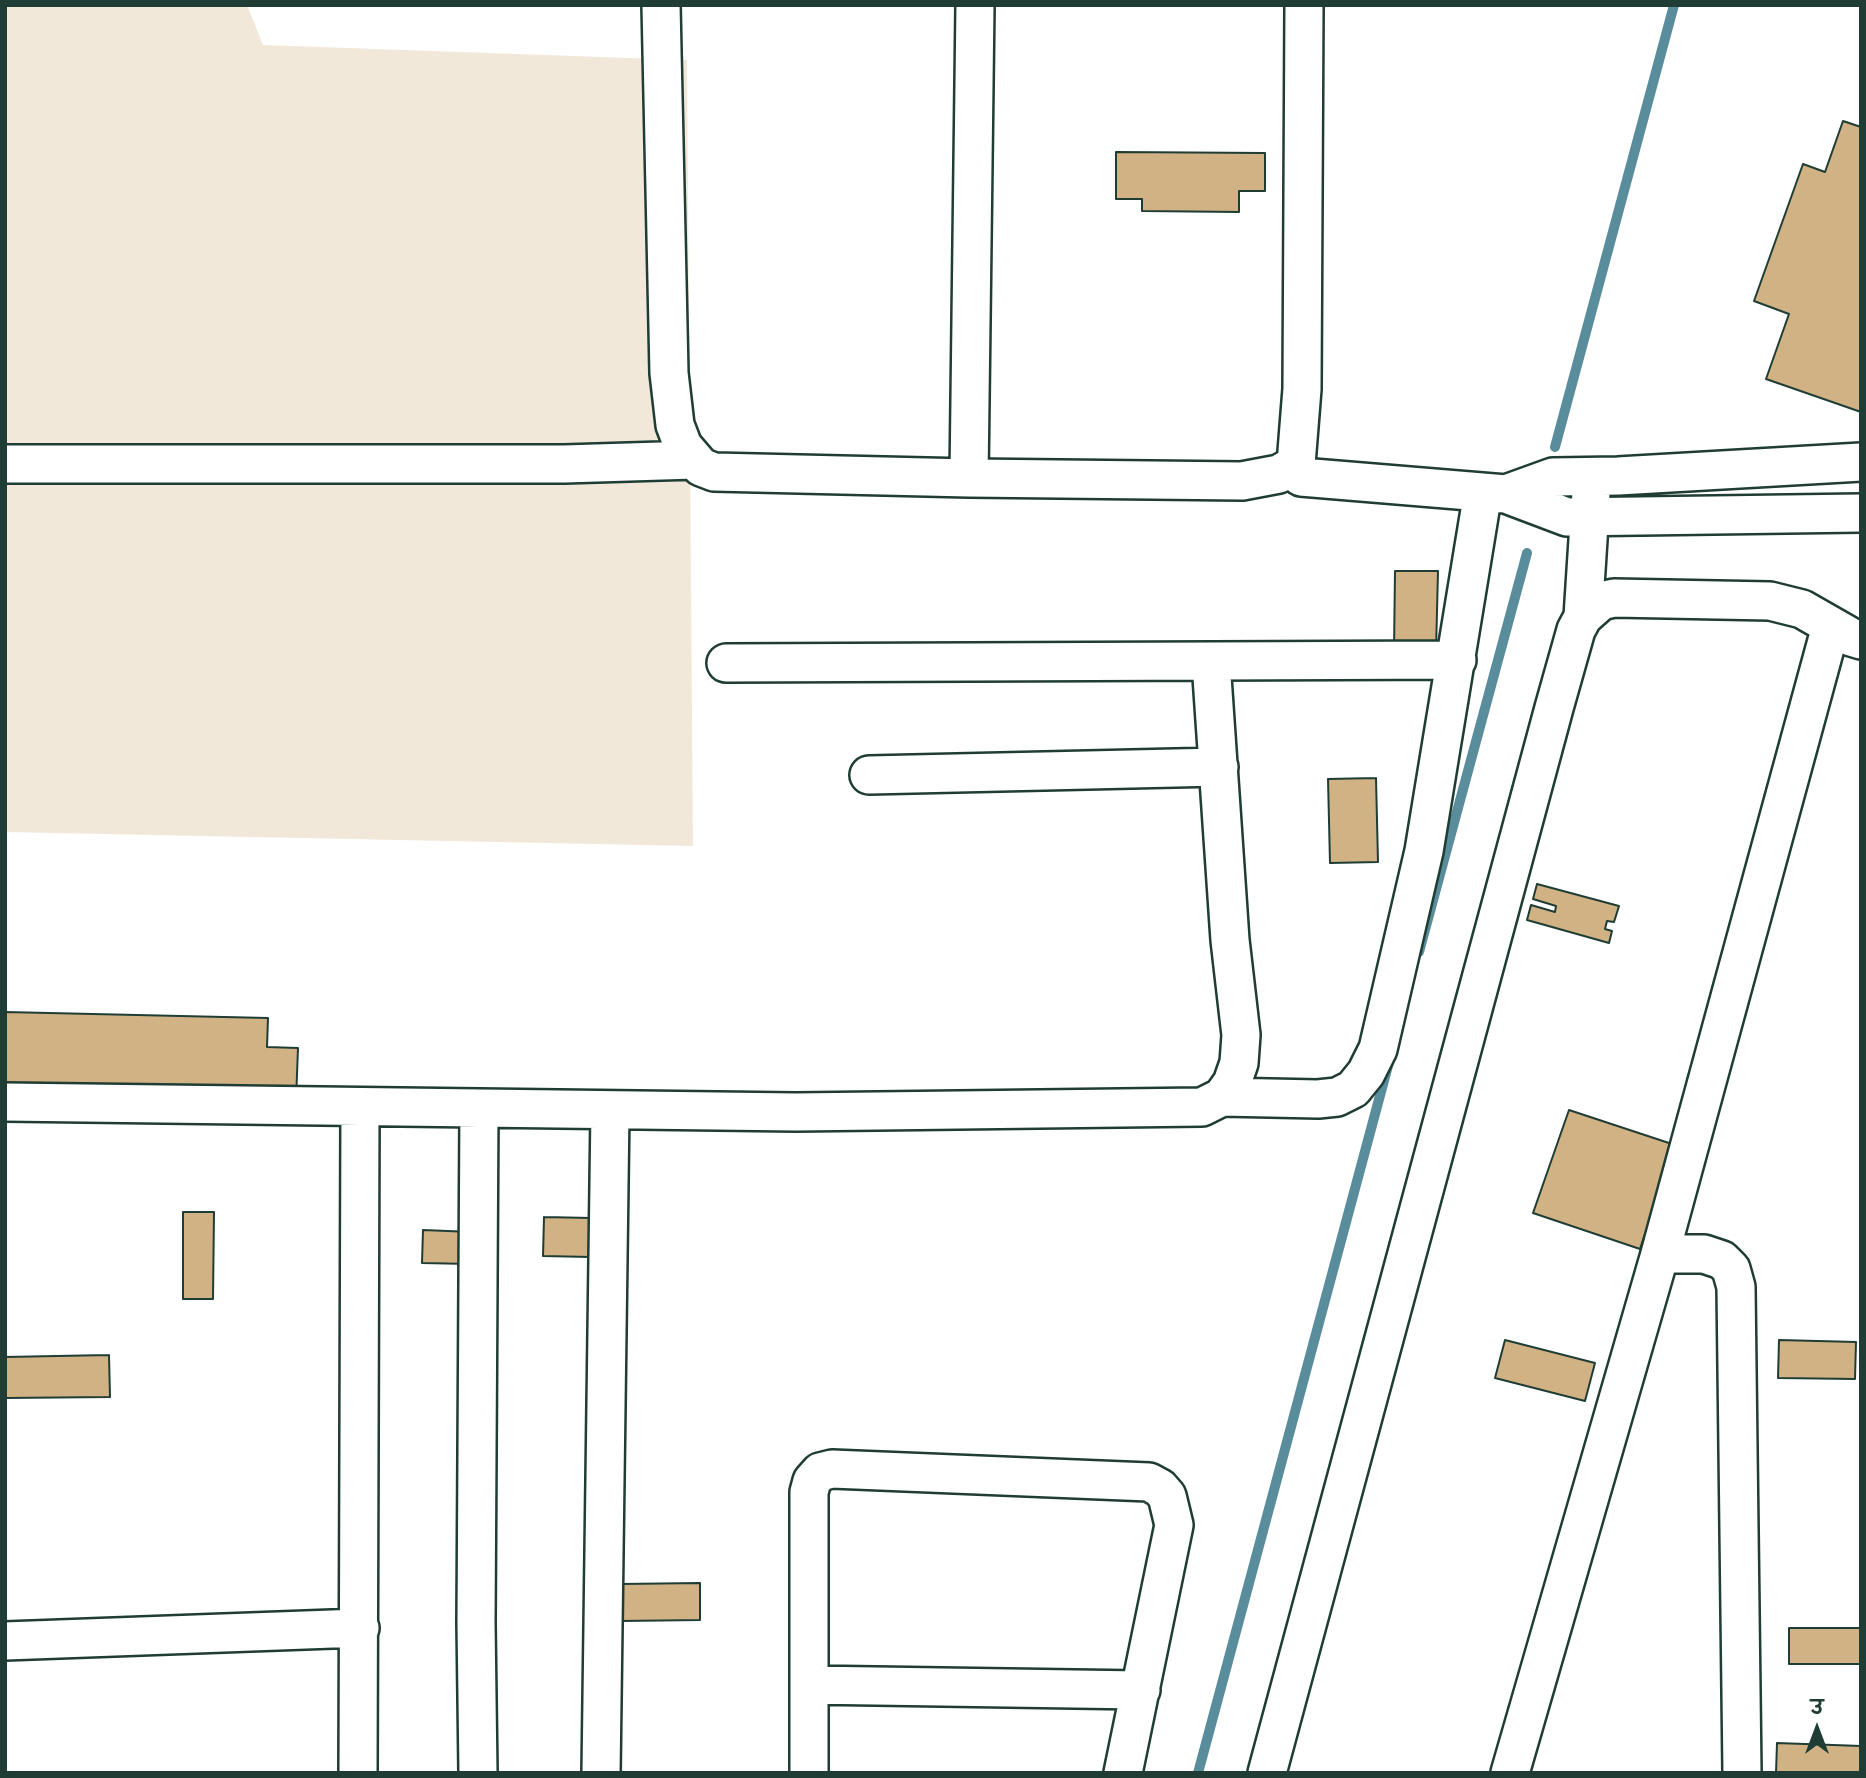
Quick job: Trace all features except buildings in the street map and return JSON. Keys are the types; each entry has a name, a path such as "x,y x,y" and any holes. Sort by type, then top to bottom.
{"street":[{"path":"661,5 669,373 675,425 684,446 702,467 714,472 1242,481 1279,474 1296,464"},
{"path":"969,478 975,5"},
{"path":"1304,5 1302,389 1296,464 1301,477 1495,493 1567,517 1861,513"},
{"path":"5,464 564,464 694,460"},
{"path":"1495,493 1552,477 1618,476 1861,462"},
{"path":"1583,617 1592,475"},
{"path":"5,1102 796,1112 1202,1107 1222,1097 1337,1097 1353,1089 1366,1073 1378,1049 1424,851 1457,660 1495,493"},
{"path":"1267,1773 1576,630 1583,617 1601,601 1614,597 1770,600 1802,610 1846,633 1660,1254 1510,1773"},
{"path":"726,663 1457,660"},
{"path":"1211,662 1230,940 1241,1035 1239,1063 1232,1083 1222,1097"},
{"path":"869,775 1219,767"},
{"path":"358,1773 360,1107"},
{"path":"478,1773 476,1623 479,1109"},
{"path":"601,1773 610,1110"},
{"path":"1660,1254 1704,1254 1722,1260 1731,1269 1736,1287 1742,1773"},
{"path":"809,1773 809,1492 812,1481 820,1472 832,1469 1149,1482 1160,1488 1167,1496 1174,1525 1123,1773"},
{"path":"5,1641 360,1628"},
{"path":"809,1685 1141,1690"}],"shaded area":[{"path":"5,5 247,5 263,45 687,60 693,846 5,832"}],"waterway":[{"path":"1555,447 1674,5"},
{"path":"1419,952 1527,553"},
{"path":"1198,1773 1389,1062"}]}
